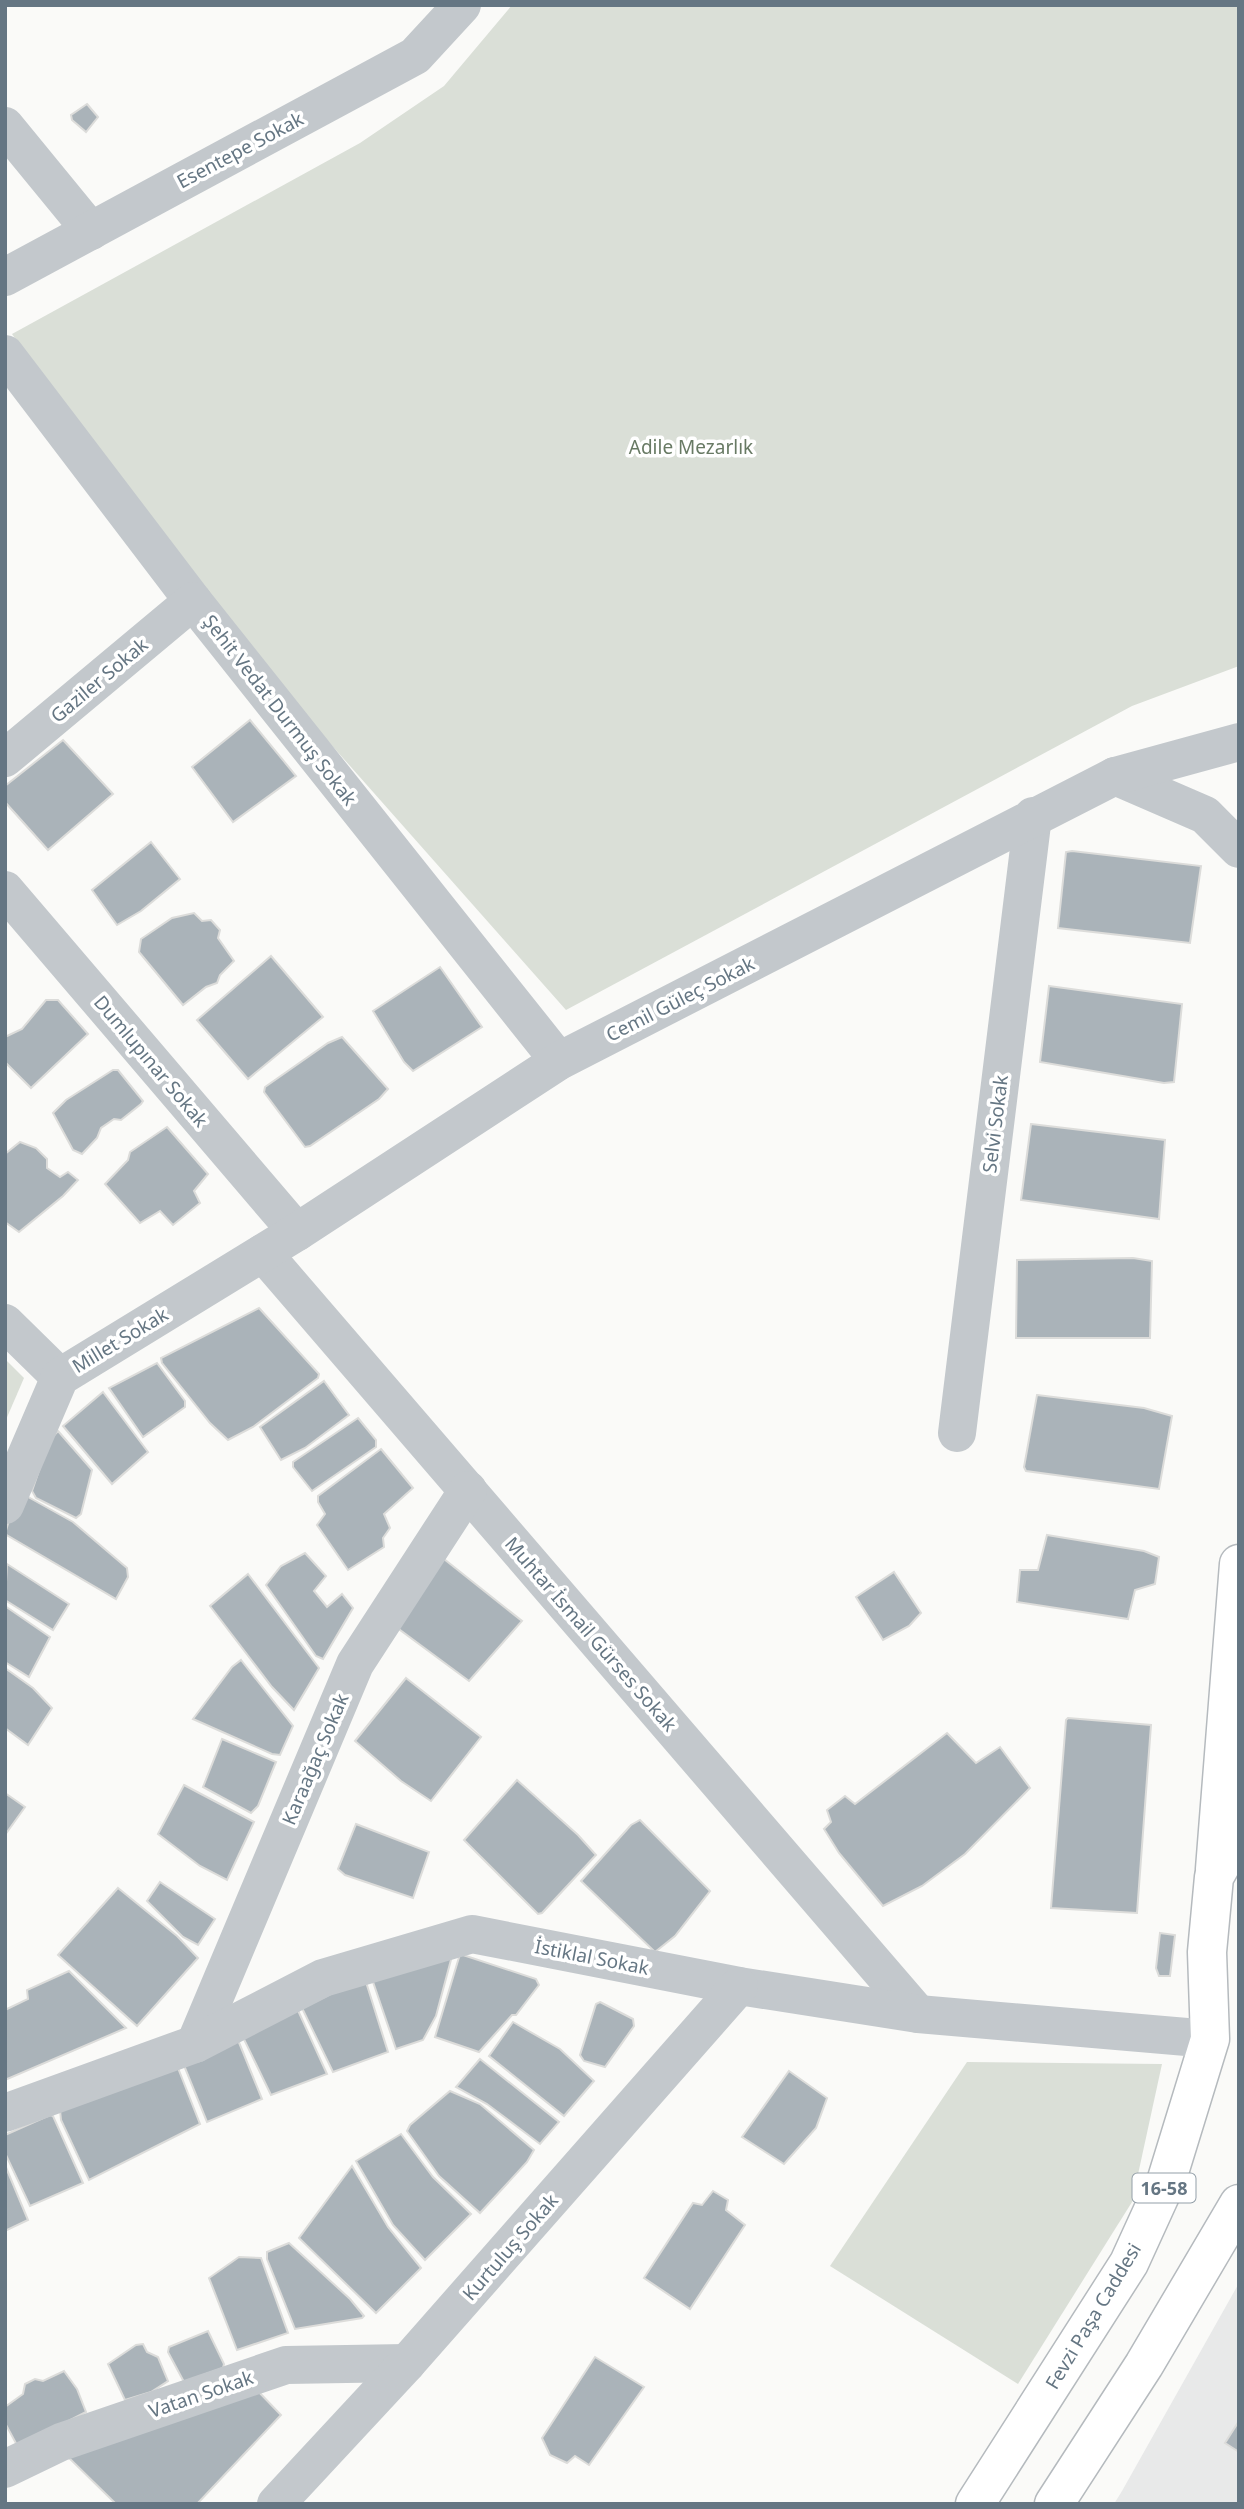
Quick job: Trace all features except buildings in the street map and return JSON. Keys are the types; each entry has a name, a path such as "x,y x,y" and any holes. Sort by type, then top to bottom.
{"main road":[{"path":"1214,1877 1239,1564"},
{"name":"Fevzi Paşa Caddesi","path":"975,2504 1129,2263 1166,2182 1224,2040 1207,1952 1214,1877 1239,1833"},
{"path":"1054,2504 1144,2365 1239,2204"}],"street":[{"name":"Esentepe Sokak","path":"5,277 415,56 462,5"},
{"path":"5,126 90,231"},
{"name":"Şehit Vedat Durmuş Sokak","path":"5,354 193,601 559,1062"},
{"name":"Gaziler Sokak","path":"5,758 193,601"},
{"name":"Cemil Güleç Sokak","path":"263,1253 559,1062 1115,776 1239,742"},
{"path":"1115,776 1205,815 1239,849"},
{"name":"Selvi Sokak","path":"957,1433 1033,816"},
{"name":"Dumlupınar Sokak","path":"5,890 297,1232"},
{"name":"Millet Sokak","path":"5,1505 60,1377 263,1253"},
{"name":"Muhtar İsmail Gürses Sokak","path":"263,1253 918,2014"},
{"path":"5,1323 60,1377"},
{"name":"Karaağaç Sokak","path":"195,2044 355,1664 468,1490"},
{"name":"İstiklal Sokak","path":"5,2113 195,2044 323,1978 472,1934 740,1986 918,2014 1224,2040"},
{"name":"Kurtuluş Sokak","path":"276,2504 407,2363 740,1986"},
{"name":"Vatan Sokak","path":"5,2469 61,2442 286,2365 407,2363"}],"shaded area":[{"path":"1239,2283 1239,2504 1114,2504 1122,2491"}],"green space":[{"name":"Adile Mezarlık","path":"512,5 1239,5 1239,666 1132,706 566,1010 181,575 12,334 360,143 444,86"},
{"path":"5,1359 24,1378 5,1422"},
{"path":"967,2062 1162,2064 1132,2202 1018,2384 830,2266"}]}
